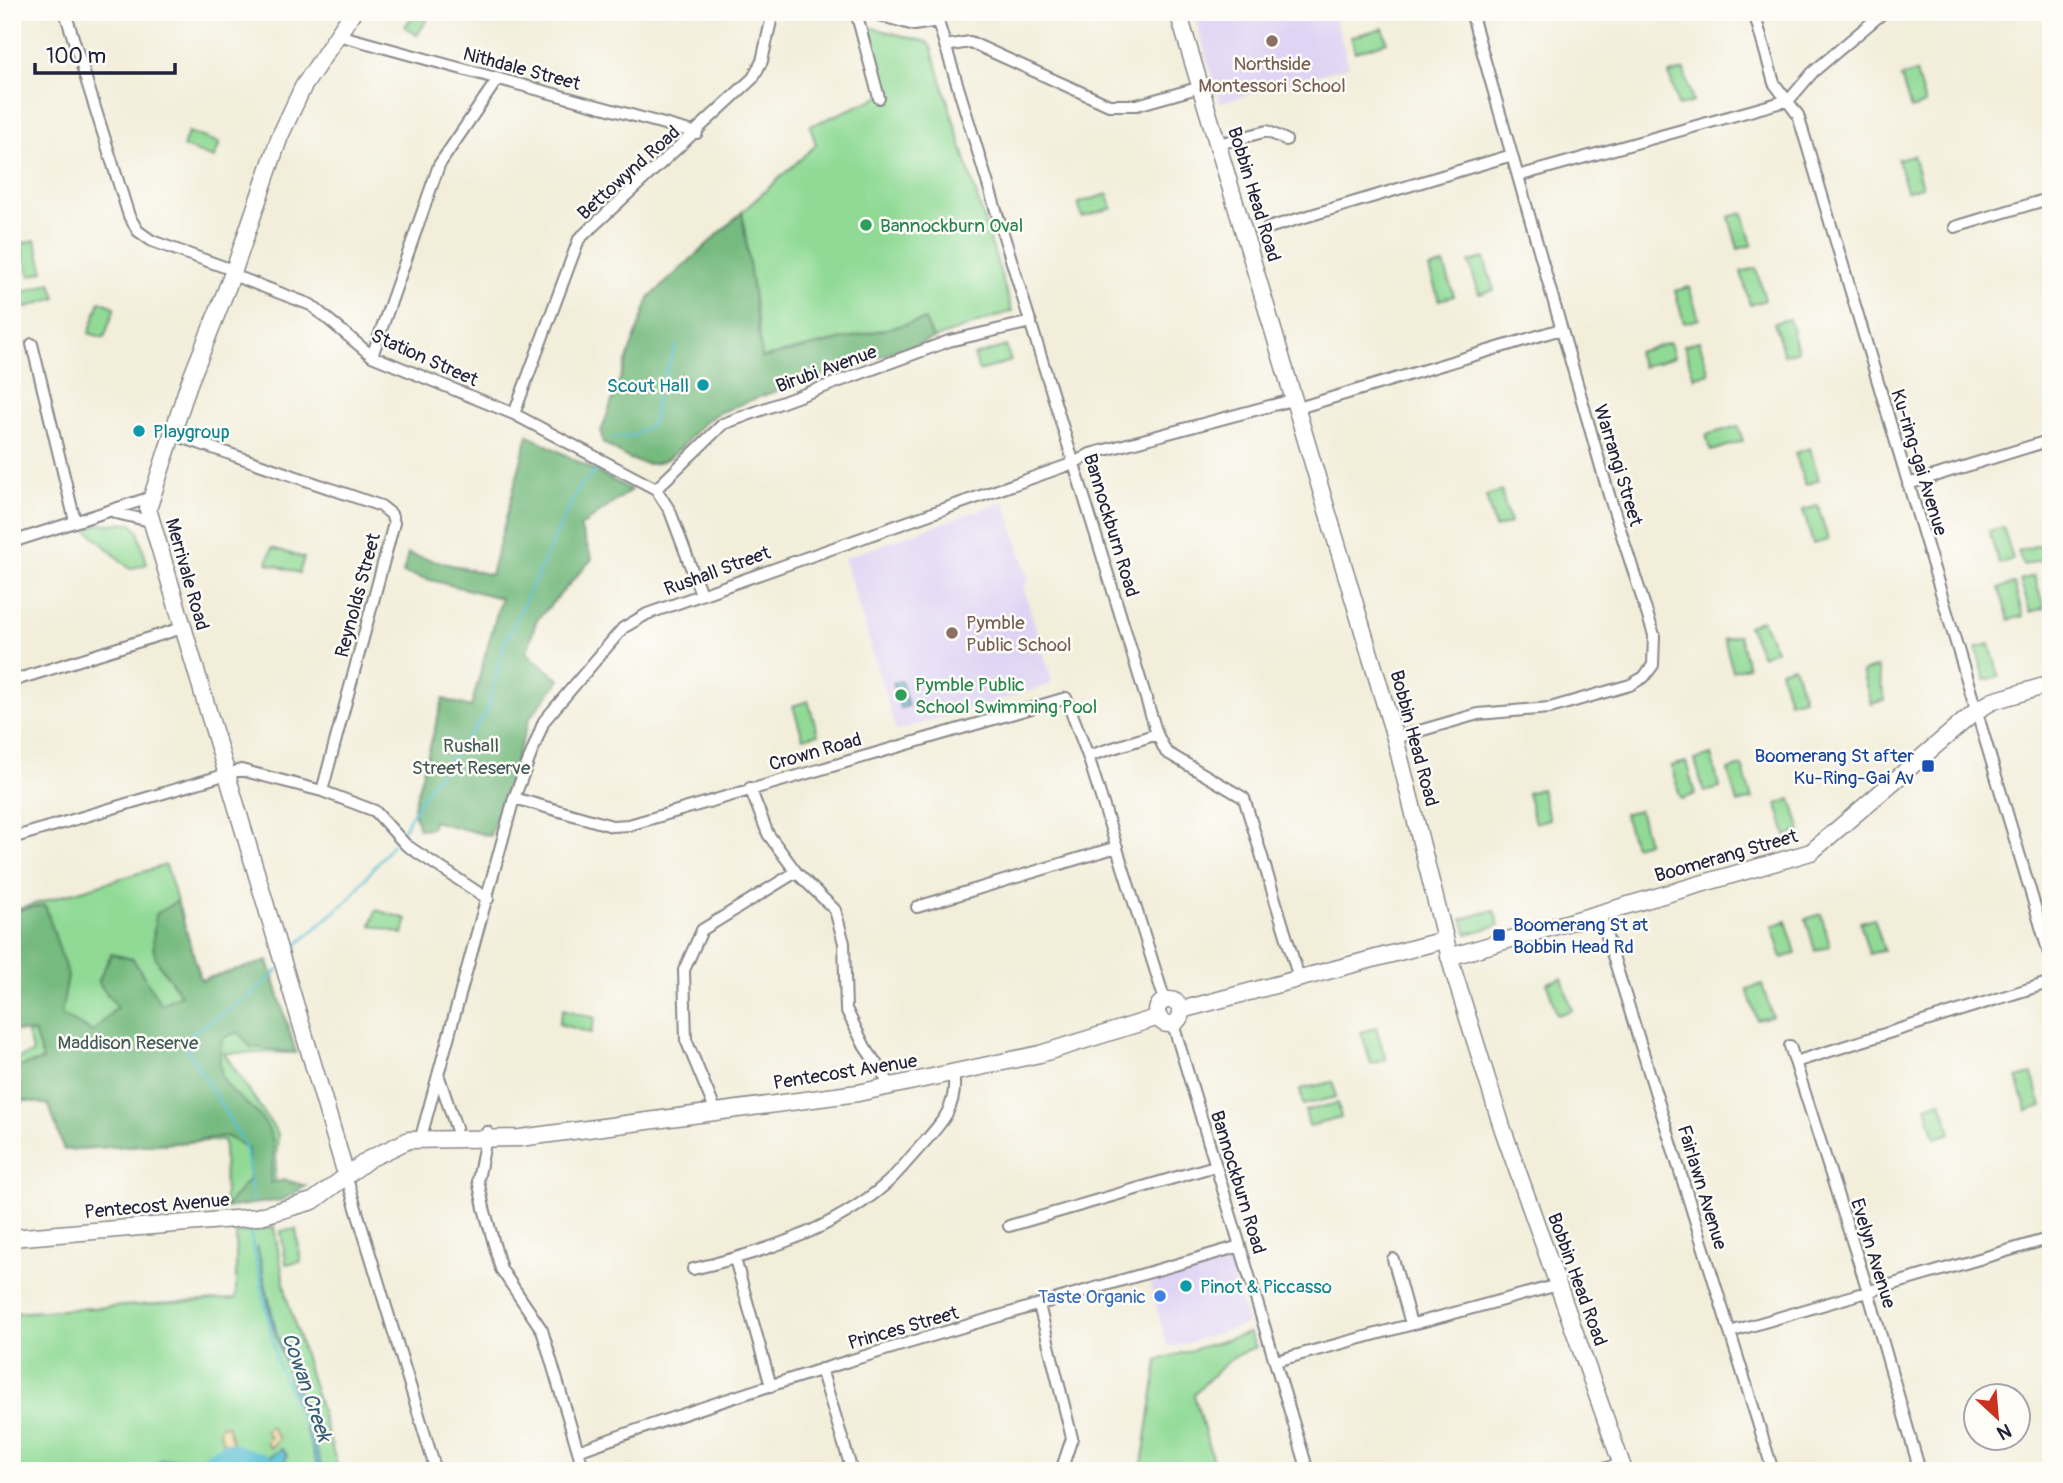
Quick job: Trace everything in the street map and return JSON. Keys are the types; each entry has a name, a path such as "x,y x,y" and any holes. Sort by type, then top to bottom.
{"street":[{"name":"Station Street","path":"65,12 133,224 152,241 311,305 372,356 514,414 656,489"},
{"name":"Merrivale Road","path":"345,1173 150,521 149,498 288,116 354,12"},
{"name":"Bettowynd Road","path":"514,414 579,239 697,133 758,71 773,12"},
{"path":"856,12 879,98"},
{"path":"868,12 914,25 936,17"},
{"name":"Bobbin Head Road","path":"1178,12 1395,738 1449,957 1502,1127 1623,1467"},
{"name":"Warrangi Street","path":"1395,738 1478,714 1550,708 1630,685 1644,677 1653,665 1654,635 1609,495 1471,12"},
{"name":"Ku-ring-gai Avenue","path":"1754,12 1774,83 1798,114 2051,960"},
{"path":"1518,176 1789,100 1813,72 1884,12"},
{"name":"Bannockburn Road","path":"936,17 1157,734"},
{"name":"Nithdale Street","path":"338,35 697,133"},
{"path":"945,46 970,43 1110,105 1137,105 1201,87"},
{"path":"372,356 439,165 497,80"},
{"path":"1219,144 1267,131 1286,139"},
{"path":"1268,228 1512,155"},
{"path":"1955,227 2051,198"},
{"name":"Birubi Avenue","path":"656,489 723,424 950,341 1031,322"},
{"name":"Rushall Street","path":"422,1133 488,900 514,797 544,721 623,628 647,614 1074,463 1090,454 1297,404 1561,329"},
{"path":"32,344 75,521"},
{"name":"Reynolds Street","path":"172,433 381,506 391,514 394,523 321,791"},
{"path":"1908,484 2051,440"},
{"path":"656,489 670,511 701,594"},
{"path":"12,542 149,498"},
{"path":"111,512 150,521"},
{"path":"12,681 182,628"},
{"name":"Boomerang Street","path":"1449,957 1811,852 1976,711 1993,701 2051,684"},
{"name":"Crown Road","path":"514,797 612,826 629,825 1055,699 1066,698 1088,756"},
{"path":"1171,1017 1158,1009 1165,1002 1088,756 1157,734 1166,752 1244,798 1299,978"},
{"path":"12,838 241,770 321,791 375,811 406,845 488,900"},
{"path":"750,788 768,834 796,873 835,910 844,943 846,1009 859,1037 891,1087"},
{"path":"917,907 1117,847"},
{"path":"716,1112 686,1040 684,970 702,930 796,873"},
{"name":"Fairlawn Avenue","path":"1600,914 1773,1471"},
{"name":"Pentecost Avenue","path":"12,1238 240,1220 289,1210 381,1152 422,1133 532,1136 891,1087 1040,1054 1299,978 1444,940"},
{"path":"1795,1062 2051,982"},
{"name":"Bannockburn Road","path":"1171,1017 1308,1471"},
{"name":"Evelyn Avenue","path":"1790,1046 1868,1291 1920,1471"},
{"path":"693,1269 778,1245 818,1227 887,1183 949,1112 956,1088 953,1073"},
{"path":"439,1077 456,1128"},
{"name":"Pentecost Avenue","path":"345,1173 364,1154 391,1139 456,1128 487,1134"},
{"path":"487,1134 478,1188 501,1269 542,1330 584,1471"},
{"path":"338,1143 351,1152 364,1154"},
{"path":"1009,1226 1215,1167"},
{"path":"345,1173 436,1471"},
{"path":"1730,1332 2051,1238"},
{"name":"Princes Street","path":"578,1451 700,1406 1240,1246"},
{"path":"735,1259 772,1386"},
{"path":"1394,1259 1411,1324"},
{"path":"1276,1361 1558,1284"},
{"path":"1039,1305 1072,1438 1061,1471"},
{"path":"821,1369 852,1471"},
{"path":"1596,1471 1623,1467"}],"shaded area":[{"name":"Northside Montessori School","path":"1211,12 1333,12 1349,66 1220,103 1195,17"},
{"name":"Pymble Public School","path":"1005,501 1029,580 1023,586 1052,681 1050,685 896,731 844,558"},
{"path":"1227,1263 1232,1267 1247,1324 1174,1347 1167,1346 1150,1284"}],"green space":[{"path":"415,12 432,12 417,35 405,27"},
{"name":"Bannockburn Oval","path":"869,27 927,42 931,47 1012,311 933,339 924,320 762,358 742,212 816,145 810,126 888,93"},
{"path":"1383,28 1387,42 1355,52 1351,37"},
{"path":"1684,70 1693,102 1678,106 1669,74"},
{"path":"1916,72 1925,104 1911,109 1901,77"},
{"path":"188,132 220,143 214,158 183,147"},
{"path":"1913,155 1922,187 1907,191 1898,159"},
{"path":"1108,194 1112,208 1082,217 1078,203"},
{"path":"742,212 762,358 925,320 933,339 798,383 719,413 703,424 674,454 657,463 643,463 629,458 603,443 601,432 649,298"},
{"path":"1743,213 1752,245 1738,249 1729,217"},
{"path":"35,240 44,271 30,276 20,244"},
{"path":"1484,258 1494,290 1479,294 1469,262"},
{"path":"1444,264 1454,296 1439,300 1429,269"},
{"path":"1756,268 1765,300 1750,305 1741,272"},
{"path":"51,283 56,298 24,308 20,293"},
{"path":"1689,287 1699,319 1684,323 1675,291"},
{"path":"100,301 115,307 104,338 89,333"},
{"path":"1789,319 1798,351 1784,355 1774,323"},
{"path":"1699,341 1709,373 1694,378 1684,345"},
{"path":"1670,343 1674,357 1642,367 1637,352"},
{"path":"1006,346 1011,361 979,371 974,356"},
{"path":"1738,426 1743,441 1711,451 1706,435"},
{"name":"Rushall Street Reserve","path":"528,435 631,490 580,527 592,559 536,621 527,653 560,680 530,717 490,836 433,821 431,828 419,829 413,808 443,699 471,707 501,598 403,573 408,554 491,575"},
{"path":"1810,448 1819,480 1805,485 1795,453"},
{"path":"1501,491 1510,523 1495,528 1486,496"},
{"path":"1818,506 1828,540 1813,544 1803,510"},
{"path":"131,523 138,531 147,564 130,569 85,528 100,524"},
{"path":"2003,527 2013,559 1999,564 1989,531"},
{"path":"2050,542 2051,557 2023,565 2018,551"},
{"path":"272,548 304,558 299,573 267,563"},
{"path":"2034,576 2044,608 2030,612 2020,580"},
{"path":"2014,584 2023,616 2009,620 1999,588"},
{"path":"1762,620 1776,650 1762,656 1748,626"},
{"path":"1739,635 1748,667 1733,671 1724,639"},
{"path":"1990,644 1999,676 1985,680 1976,648"},
{"path":"1794,666 1804,698 1789,702 1780,670"},
{"path":"1877,667 1885,700 1871,704 1862,672"},
{"path":"808,701 818,734 803,738 793,706"},
{"path":"1711,755 1720,788 1704,792 1695,760"},
{"path":"1686,762 1695,794 1681,799 1671,766"},
{"path":"1742,766 1752,799 1737,803 1728,770"},
{"path":"1541,789 1549,819 1535,823 1527,793"},
{"path":"1791,799 1801,831 1786,836 1777,804"},
{"path":"1639,810 1648,842 1634,846 1624,814"},
{"name":"Maddison Reserve","path":"166,865 201,980 268,961 296,1053 224,1053 278,1134 273,1199 225,1208 224,1140 64,1150 46,1095 12,1105 12,1060 33,1053 12,986 12,906 14,910"},
{"name":"Maddison Reserve","path":"177,901 201,980 268,961 296,1053 251,1047 238,1032 223,1038 220,1058 221,1074 227,1085 255,1111 272,1138 270,1183 285,1180 306,1186 282,1200 225,1208 249,1179 248,1148 226,1136 185,1142 64,1150 49,1105 12,1098 12,1069 43,1060 34,1032 12,1031 12,906 14,911 45,905 68,976 61,1015 93,1032 117,1007 98,982 111,954 133,959 161,1004 181,995 160,966 153,941 156,914"},
{"path":"376,910 407,919 403,934 371,925"},
{"path":"1494,910 1499,925 1467,934 1462,919"},
{"path":"1821,914 1830,946 1815,951 1806,919"},
{"path":"1874,918 1884,950 1869,954 1860,922"},
{"path":"1786,921 1796,953 1782,958 1772,926"},
{"path":"1562,978 1572,1010 1557,1015 1547,983"},
{"path":"1762,984 1772,1016 1757,1020 1747,989"},
{"path":"563,1009 595,1018 591,1033 559,1024"},
{"path":"1376,1027 1386,1060 1371,1064 1361,1032"},
{"path":"2032,1074 2042,1106 2027,1111 2017,1078"},
{"path":"1333,1082 1336,1097 1303,1105 1300,1089"},
{"path":"1941,1101 1951,1133 1935,1138 1926,1106"},
{"path":"1338,1103 1341,1118 1309,1126 1305,1111"},
{"path":"274,1227 287,1298 339,1471 12,1471 12,1313 236,1299 236,1233"},
{"path":"296,1229 301,1262 286,1264 281,1231"},
{"path":"1249,1333 1256,1347 1230,1360 1194,1395 1216,1471 1141,1471 1158,1360"}],"sand":[{"path":"222,1425 228,1426 233,1445 223,1442 219,1430"},
{"path":"270,1426 279,1439 270,1448 266,1443 270,1437 265,1431"}],"water":[{"name":"Pymble Public School Swimming Pool","path":"901,681 908,706 900,708 893,683"},
{"path":"257,1246 278,1339 301,1398 323,1471 319,1471 272,1324"},
{"path":"282,1449 287,1455 284,1464 288,1471 260,1471 263,1461"},
{"path":"190,1458 199,1462 202,1471 149,1471 161,1460"}],"waterway":[{"path":"613,438 633,436 653,423 656,399 676,345"},
{"path":"403,830 427,789 487,712 505,643 579,487 598,469"},
{"path":"291,950 347,901 393,844"},
{"path":"253,1203 246,1147 182,1040 254,993 278,970"},
{"name":"Cowan Creek","path":"250,1231 277,1362 305,1426"},
{"path":"202,1466 228,1451 262,1462"}],"place":[{"name":"Northside Montessori School","path":"1272,41"},
{"name":"Bannockburn Oval","path":"866,225"},
{"name":"Scout Hall","path":"703,385"},
{"name":"Playgroup","path":"139,431"},
{"name":"Pymble Public School","path":"952,633"},
{"name":"Pymble Public School Swimming Pool","path":"901,695"},
{"name":"Boomerang St after Ku-Ring-Gai Av","path":"1928,766"},
{"name":"Boomerang St at Bobbin Head Rd","path":"1499,935"},
{"name":"Pinot & Piccasso","path":"1186,1286"},
{"name":"Taste Organic","path":"1160,1296"}]}
